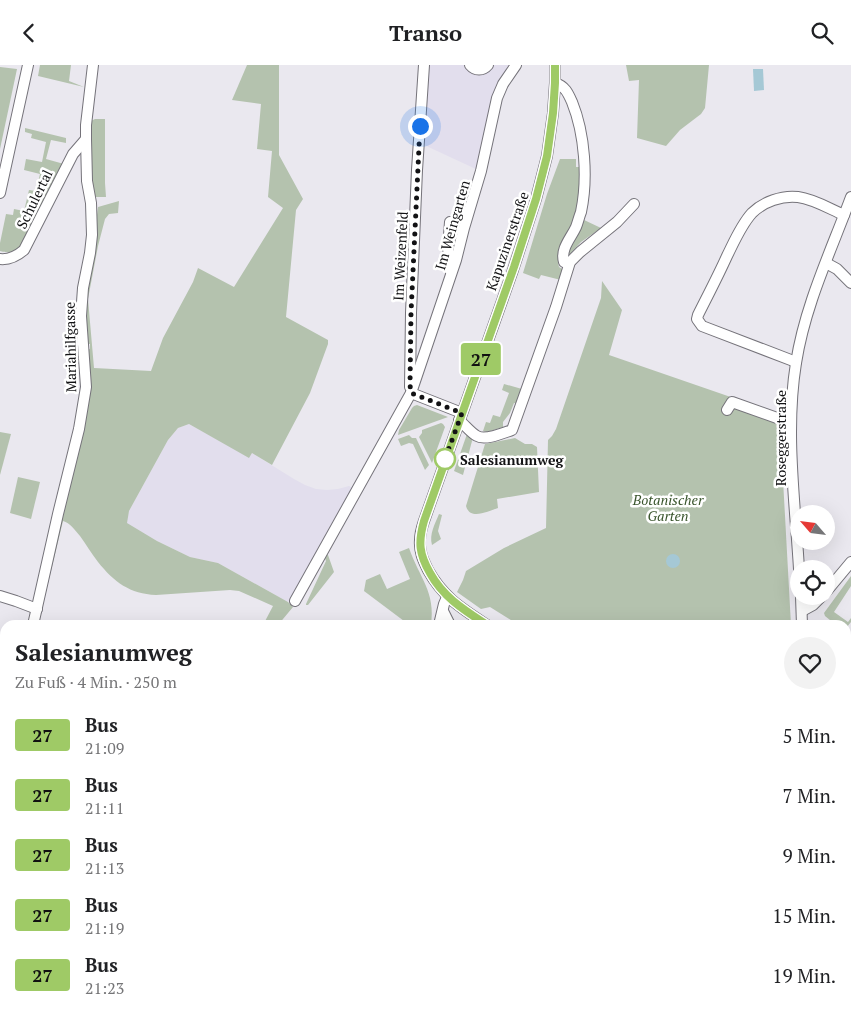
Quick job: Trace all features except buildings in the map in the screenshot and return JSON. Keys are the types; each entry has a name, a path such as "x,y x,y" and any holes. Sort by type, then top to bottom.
{"street":[{"path":"0,193 28,65"},
{"name":"Mariahilfgasse","path":"34,620 58,514 80,429 86,393 82,302 92,235 92,218 87,181 86,125 93,65"},
{"name":"Im Weizenfeld","path":"411,393 411,313 424,65"},
{"path":"470,65 478,70 486,68 488,65"},
{"name":"Im Weingarten","path":"411,393 452,276 481,171 497,99 503,84 516,65"},
{"name":"Kapuzinerstraße","path":"480,620 447,597 436,584 425,565 420,549 420,538 426,513 514,267 536,199 547,156 553,113 555,65"},
{"path":"555,83 563,86 568,94 581,131 583,148 583,201 576,227 564,249 562,259 566,263 570,262"},
{"name":"Schulertal","path":"0,259 16,257 24,250 73,154 86,139"},
{"path":"796,362 702,326 697,319 698,315 737,235 752,213 761,206 779,198 797,197 844,215"},
{"name":"Roseggerstraße","path":"798,560 791,423 796,362 811,302 851,197"},
{"path":"295,601 411,393 460,417 475,435 483,438 512,430 570,262 617,222 634,204"},
{"path":"450,222 448,248 452,276"},
{"path":"826,263 837,269 851,283"},
{"path":"727,410 732,402 791,423"},
{"path":"835,583 849,568"},
{"path":"0,596 37,609"},
{"path":"440,620 447,597"},
{"path":"801,605 802,620"},
{"path":"802,611 814,605"},
{"path":"442,611 447,620"}],"shaded area":[{"path":"429,65 512,65 478,170 422,144"},
{"path":"189,424 249,457 252,453 305,485 327,490 349,486 353,488 288,602 218,563 190,557 127,524 129,511 168,440 178,428"}],"green space":[{"path":"40,65 71,65 69,81 84,87 38,76"},
{"path":"247,65 279,65 279,155 303,199 296,210 286,317 328,340 328,344 310,393 272,465 252,453 249,458 189,424 178,428 168,440 129,511 127,523 157,541 190,557 218,563 288,602 293,607 282,620 266,620 273,606 239,591 156,595 138,592 123,586 110,575 74,529 63,521 38,620 59,520 80,444 86,350 90,349 90,344 86,344 84,316 98,207 119,201 118,213 109,214 105,219 88,299 94,368 151,371 163,338 193,282 198,268 234,287 283,208 268,197 272,151 257,149 261,104 232,100"},
{"path":"626,65 709,65 705,108 701,114 680,130 666,146 637,138 639,80 629,81"},
{"path":"0,67 17,69 0,149"},
{"path":"105,119 106,197 92,197 89,180 91,121"},
{"path":"25,128 66,138 66,143 51,140 46,159 64,164 22,246 12,251 3,252 0,251 0,243 6,214 13,215 14,209 24,211 29,190 36,191 40,174 24,170 26,159 42,162 46,142 31,138 32,134 25,132"},
{"path":"560,159 576,159 576,167 580,167 578,213 559,254 559,267 564,270 561,280 541,275 539,279 523,273 547,194"},
{"path":"582,219 601,228 581,242 568,256 566,255"},
{"name":"Botanischer Garten","path":"602,281 622,310 609,355 780,414 791,620 511,620 490,607 481,609 457,592 466,571 504,548 546,528 548,440 556,429 601,298"},
{"path":"504,384 522,389 518,404 514,403 510,413 503,422 503,427 487,432 483,431 486,422 490,423 493,415 500,417 509,393 502,390"},
{"path":"417,405 448,417 398,435 412,408"},
{"path":"441,423 445,427 432,463 419,437 422,430"},
{"path":"0,432 11,434 0,475"},
{"path":"467,434 471,437 472,441 463,475 454,471"},
{"path":"409,435 412,438 416,438 429,465 425,470 413,444 409,443 401,446 398,439"},
{"path":"515,438 525,444 532,444 537,447 539,492 497,499 498,508 480,514 471,513 466,506 485,444"},
{"path":"18,477 40,482 31,519 10,513"},
{"path":"439,514 442,515 438,531 441,539 432,545 432,533"},
{"path":"409,548 429,594 431,620 403,620 364,591 366,580 380,574 387,589 410,579 399,552"},
{"path":"326,554 334,572 308,605 306,605 326,561 324,556"},
{"path":"851,576 851,586 834,612 845,620 830,620 824,613 830,605 835,605 835,598"}],"water":[{"path":"753,69 763,69 764,90 754,91"},
{"path":"670,554 676,554 680,561 676,568 670,568 666,564 666,558"}],"bus line":[{"name":"27","path":"480,620 447,597 440,589 423,559 420,549 420,532 514,267 536,199 547,156 553,113 555,65"}],"place":[{"name":"Salesianumweg","path":"445,459"}],"route":[{"path":"420,126 411,313 410,385 411,393 462,413 445,459"}]}
